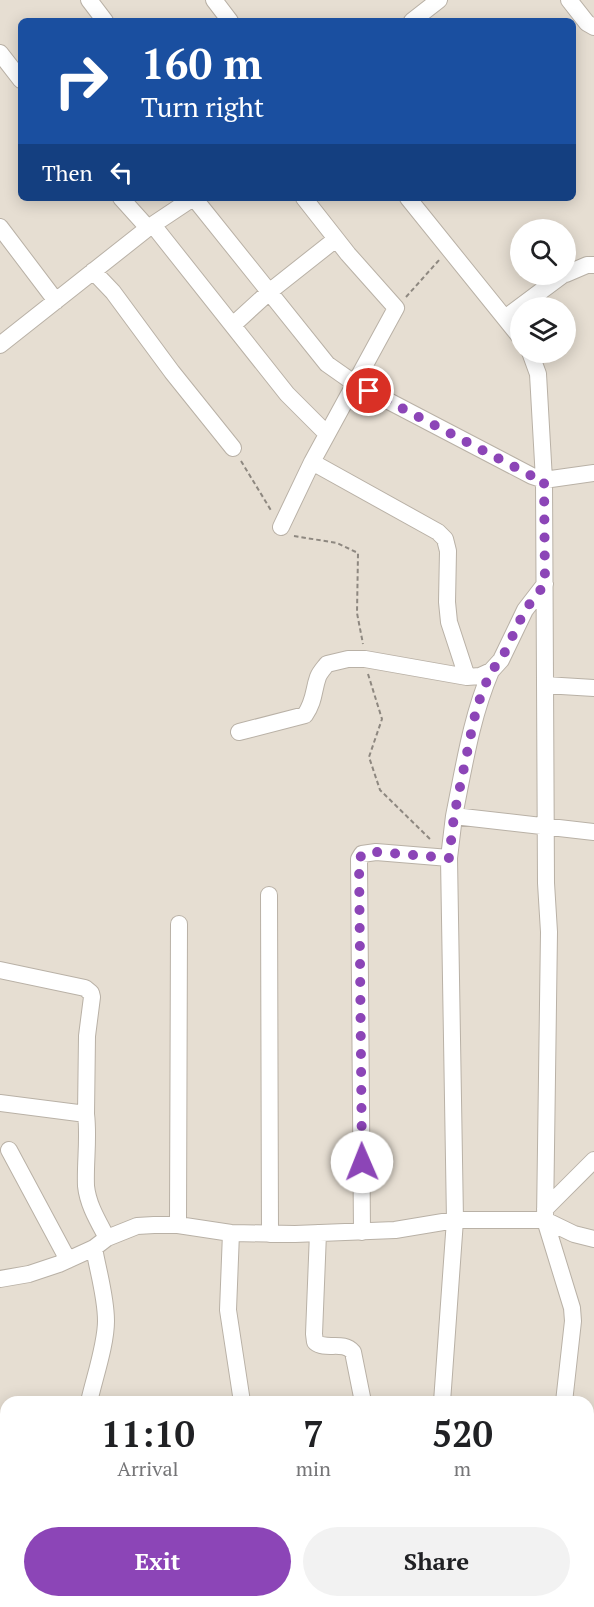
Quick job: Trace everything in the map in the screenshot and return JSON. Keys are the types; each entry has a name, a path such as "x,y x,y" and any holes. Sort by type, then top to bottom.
{"street":[{"path":"214,0 228,18"},
{"path":"416,18 439,0"},
{"path":"569,0 587,23 594,27"},
{"path":"0,53 18,73"},
{"path":"124,201 150,227 233,325 287,394 327,434"},
{"path":"0,345 150,227 189,201"},
{"path":"195,201 327,364 354,383 532,476 544,480 594,473"},
{"path":"281,527 312,462 396,308 306,201"},
{"path":"410,201 510,324"},
{"path":"0,227 56,301"},
{"path":"233,325 269,292 336,239"},
{"path":"576,269 594,265"},
{"path":"93,271 113,292 172,372 233,448"},
{"path":"505,318 550,285"},
{"path":"534,363 538,374 544,480 546,883 549,932 545,1214 572,1308 573,1321 565,1396"},
{"path":"312,462 438,532 445,539 448,551 449,622 467,677"},
{"path":"442,1396 455,1220 449,858 454,816 481,695 491,671 501,660 525,610 545,584"},
{"path":"238,732 305,716 313,702 318,676 327,664 348,659 365,659 467,677 480,676 491,671"},
{"path":"545,685 594,688"},
{"path":"454,816 594,832"},
{"path":"362,1232 359,860 362,854 376,852 449,858"},
{"path":"269,895 270,1234"},
{"path":"178,1225 179,924"},
{"path":"0,970 85,988 92,997 87,1036 86,1186 100,1243 106,1321 105,1335 90,1396"},
{"path":"0,1103 86,1114"},
{"path":"9,1150 68,1260"},
{"path":"545,1214 594,1160"},
{"path":"0,1279 29,1274 68,1260 138,1226 178,1225 231,1233 362,1232 395,1230 455,1220 545,1214 574,1234 594,1239"},
{"path":"231,1233 228,1310 241,1396"},
{"path":"318,1233 315,1342 322,1346 349,1348 353,1352 362,1396"}],"path":[{"path":"396,308 449,250"}],"route":[{"path":"362,1162 359,860 362,854 376,852 449,858 454,816 481,695 491,671 501,660 525,610 545,584 544,480 532,476 369,391"}]}
